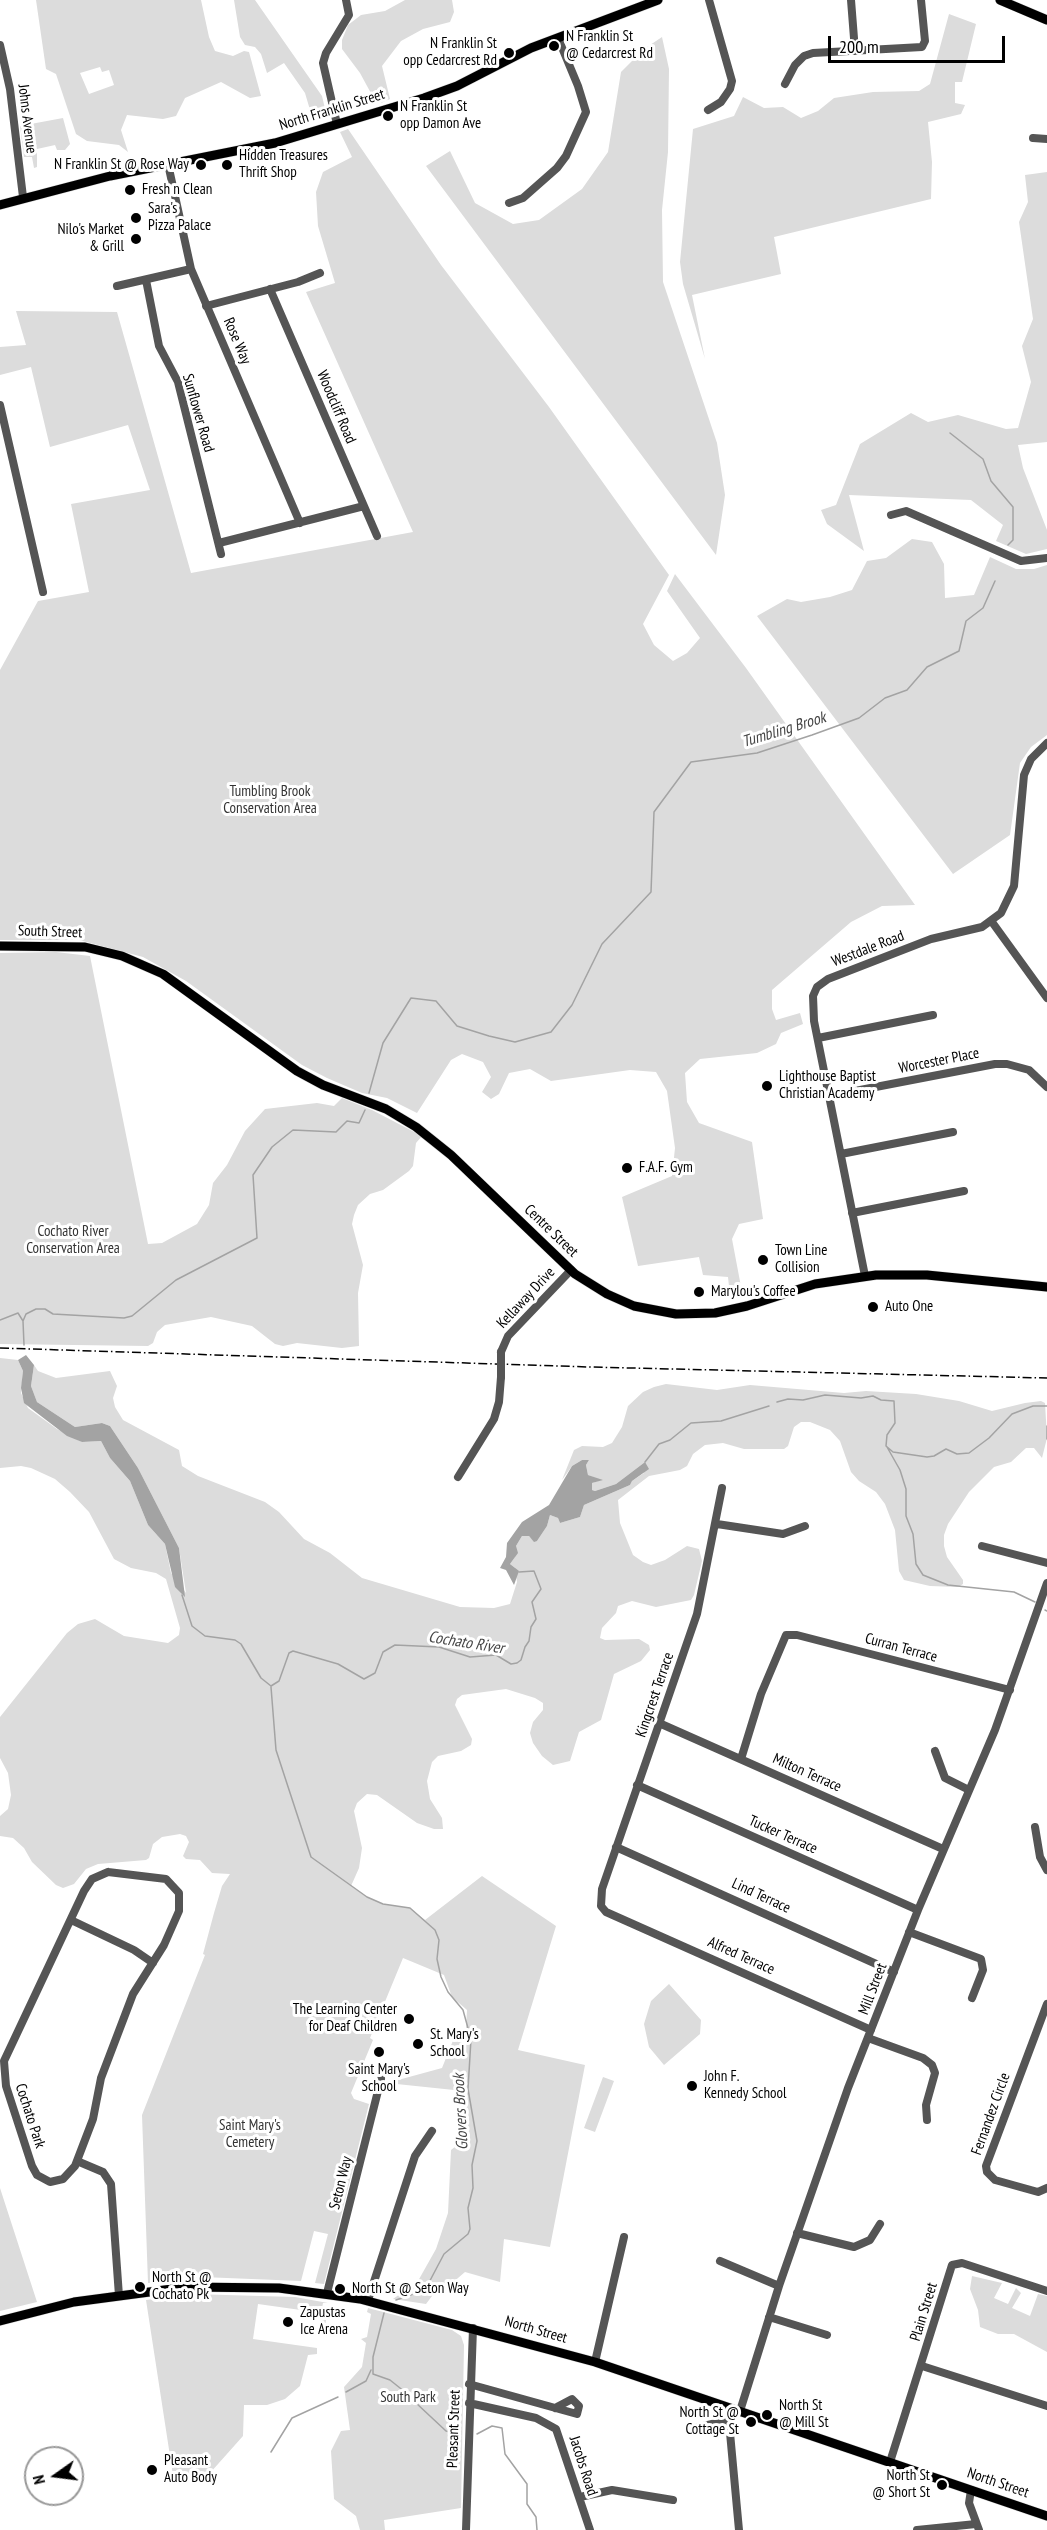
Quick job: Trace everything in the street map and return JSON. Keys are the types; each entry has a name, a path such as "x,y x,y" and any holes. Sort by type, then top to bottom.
{"main road":[{"name":"North Franklin Street","path":"0,205 23,197 168,164 275,143 446,91 511,57 658,0"},
{"path":"1000,0 1047,20"},
{"name":"South Street","path":"0,946 70,945 100,950"},
{"name":"Centre Street","path":"100,950 158,971 297,1071 323,1085 392,1112 416,1126 447,1150 571,1270 599,1290 628,1304 655,1311 689,1315 730,1311 815,1284 865,1276 927,1275 1047,1287"},
{"name":"North Street","path":"0,2321 66,2303 119,2295 227,2286 279,2288 368,2300 595,2362 1047,2516"}],"street":[{"path":"337,124 323,63 326,53 349,15 346,0"},
{"path":"708,110 721,102 732,81 709,0"},
{"path":"851,0 855,51"},
{"path":"785,84 795,65 804,56 922,47 924,32 921,0"},
{"path":"509,203 523,198 557,168 566,156 586,112 558,38"},
{"name":"Johns Avenue","path":"0,45 12,100 23,197"},
{"path":"1033,138 1047,139"},
{"name":"Rose Way","path":"168,164 191,269 300,523"},
{"path":"117,286 191,269"},
{"path":"206,306 320,273"},
{"name":"Sunflower Road","path":"146,280 159,346 178,381 221,554"},
{"name":"Woodcliff Road","path":"270,289 377,536"},
{"path":"0,405 43,592"},
{"path":"219,543 364,506"},
{"path":"891,515 906,511 1021,561 1047,558"},
{"path":"1047,743 1034,754 1026,768 1013,891 1005,908 992,922 1047,998"},
{"name":"Westdale Road","path":"865,1276 812,999 823,982 931,939 972,930 992,922"},
{"path":"818,1038 933,1015"},
{"name":"Worcester Place","path":"829,1096 995,1064 1007,1064 1029,1070 1047,1087"},
{"path":"841,1154 953,1132"},
{"path":"852,1213 964,1191"},
{"name":"Kellaway Drive","path":"458,1477 496,1414 501,1377 501,1352 508,1336 571,1270"},
{"name":"Kingcrest Terrace","path":"601,1906 599,1899 602,1888 697,1614 717,1524 722,1488"},
{"path":"717,1524 783,1534 806,1526"},
{"path":"982,1546 1047,1563"},
{"name":"Mill Street","path":"739,2530 729,2420 736,2410 868,2038 909,1932 1010,1690 1047,1583"},
{"name":"Curran Terrace","path":"741,1759 761,1694 786,1635 797,1635 1010,1690"},
{"name":"Milton Terrace","path":"659,1723 943,1850"},
{"path":"934,1751 945,1778 969,1790"},
{"name":"Tucker Terrace","path":"637,1785 918,1910"},
{"path":"1035,1827 1040,1857 1047,1869"},
{"name":"Lind Terrace","path":"616,1847 894,1972"},
{"name":"Cochato Park","path":"123,1872 163,1877 175,1886 180,1897 178,1911 167,1940 136,1989 101,2078 94,2113 77,2161 71,2172 60,2180 47,2181 37,2175 18,2123 3,2070 6,2053 71,1920 89,1883 103,1873 123,1872"},
{"name":"Alfred Terrace","path":"601,1906 606,1912 872,2030"},
{"path":"71,1920 134,1950 153,1963"},
{"path":"909,1932 981,1959 983,1970 972,1998"},
{"name":"Fernandez Circle","path":"1047,2004 986,2166 987,2172 995,2180 1038,2192 1047,2188"},
{"path":"868,2038 923,2058 932,2065 935,2073 926,2104 927,2120"},
{"name":"Seton Way","path":"327,2293 381,2079"},
{"path":"368,2300 415,2156 432,2131"},
{"path":"77,2161 102,2172 111,2184 119,2295"},
{"path":"797,2233 854,2247 870,2240 880,2224"},
{"path":"595,2362 624,2237"},
{"path":"720,2262 779,2286"},
{"name":"Plain Street","path":"890,2462 954,2264 962,2263 1047,2291"},
{"path":"769,2317 827,2335"},
{"name":"Pleasant Street","path":"466,2530 469,2384 473,2328"},
{"path":"922,2366 1047,2406"},
{"path":"469,2384 555,2408 577,2414 579,2406 574,2399 555,2408"},
{"name":"Jacobs Road","path":"469,2403 536,2418 553,2427 561,2440 590,2530"},
{"path":"691,2428 729,2420"},
{"path":"580,2498 612,2490 673,2500"},
{"path":"917,2530 978,2527 969,2503 971,2490"}],"green space":[{"path":"36,0 201,0 209,37 215,51 233,56 244,51 249,52 261,96 250,98 221,82 185,98 176,116 163,119 127,115 121,130 128,152 119,145 87,141 76,134 56,74 46,69","holes":["100,67 102,72 109,70 114,85 89,94 80,73"]},
{"path":"234,0 255,0 322,96 327,117 313,120 305,93 284,63 267,73 261,54 255,47 245,45 240,37"},
{"path":"405,0 452,0 454,12 450,22 423,29 401,41 382,66 390,99 381,103 373,97 360,73 342,49 342,40 348,25 361,15 385,11"},
{"path":"949,14 976,24 962,82 955,82 955,103 965,105 961,114 928,122 932,162 931,199 774,237 781,274 692,295 705,359 683,284 680,262 693,129 734,116 743,97 764,108 783,107 801,118 818,111 834,98 873,92 919,91 930,84"},
{"path":"662,37 669,69 668,152 662,210 663,282 717,443 725,495 716,555 426,166 450,151 475,203 513,224 539,220 582,189 608,152 621,72 644,49"},
{"path":"63,118 70,144 65,150 57,150 55,145 37,149 37,167 34,168 32,157 24,157 20,126"},
{"name":"Tumbling Brook Conservation Area","path":"348,129 441,265 549,407 669,575 643,624 654,645 673,661 687,653 700,638 667,591 675,574 746,668 915,905 882,906 851,922 772,990 772,1009 776,1020 800,1013 803,1024 781,1033 776,1044 757,1053 700,1059 685,1073 687,1102 699,1123 752,1142 763,1219 739,1224 732,1239 742,1292 730,1295 728,1277 703,1275 699,1257 638,1266 622,1197 672,1176 675,1148 667,1091 656,1072 630,1070 551,1081 530,1069 509,1073 499,1094 491,1099 482,1092 491,1077 483,1062 462,1054 451,1060 417,1113 387,1098 362,1093 302,1065 186,981 143,957 79,940 0,940 0,670 38,601 89,592 71,504 150,490 128,425 50,447 31,367 0,375 0,347 26,345 16,311 117,312 191,573 413,532 306,292 335,283 318,226 316,192 323,172 352,157 340,132"},
{"path":"1047,172 1047,442 1018,445 1023,468 1047,530 1047,549 1026,554 996,541 1003,525 971,500 849,495 864,551 827,524 821,510 836,505 860,444 911,413 928,422 958,415 1006,429 1018,428 1031,382 1022,346 1033,319 1019,222 1028,202 1025,175"},
{"path":"912,539 932,542 944,564 945,598 974,595 990,557 1016,569 1034,569 1047,565 1047,735 1031,747 1020,763 1010,835 953,874 757,616 787,599 801,602 852,590 867,561 886,558"},
{"name":"Cochato River Conservation Area","path":"56,952 90,956 148,1244 162,1243 197,1224 209,1205 213,1183 227,1165 245,1131 265,1109 317,1103 334,1106 342,1098 372,1110 422,1136 416,1143 413,1166 409,1171 383,1190 370,1194 358,1205 354,1215 352,1224 363,1265 358,1293 359,1346 342,1348 297,1343 283,1346 275,1344 252,1326 211,1317 165,1325 157,1332 153,1343 148,1346 0,1344 0,953"},
{"name":"Saint Mary's Cemetery","path":"0,1358 18,1360 23,1371 21,1393 28,1408 57,1429 82,1442 101,1441 110,1458 130,1481 148,1525 165,1544 171,1573 186,1593 179,1548 138,1468 110,1426 102,1423 75,1427 37,1402 31,1386 34,1365 38,1371 56,1378 110,1371 117,1386 113,1398 115,1407 123,1420 179,1450 182,1466 198,1476 265,1502 279,1512 304,1539 330,1553 362,1578 460,1607 494,1608 510,1604 517,1582 515,1568 510,1564 515,1557 516,1546 522,1536 529,1536 537,1541 547,1526 550,1515 558,1518 560,1523 580,1517 584,1505 630,1485 644,1473 645,1462 616,1484 595,1491 592,1490 592,1483 601,1480 588,1475 586,1465 589,1460 582,1460 572,1466 562,1480 574,1450 582,1446 603,1447 612,1443 622,1427 628,1406 643,1392 654,1387 666,1384 717,1390 750,1385 844,1393 866,1391 916,1394 959,1401 992,1411 1025,1403 1041,1401 1045,1403 1047,1438 1042,1458 1034,1448 1026,1448 1011,1462 994,1467 969,1492 948,1524 944,1535 944,1546 947,1557 963,1580 963,1584 958,1587 930,1586 904,1580 899,1571 895,1530 885,1504 876,1492 859,1481 851,1472 840,1441 830,1430 810,1422 801,1422 794,1427 788,1446 784,1449 744,1449 723,1443 705,1445 693,1454 687,1466 680,1470 649,1476 618,1500 620,1523 633,1555 651,1565 665,1560 687,1546 699,1549 702,1561 694,1595 691,1600 656,1607 632,1601 618,1606 616,1613 602,1628 600,1638 605,1640 639,1639 649,1645 650,1650 641,1661 614,1674 601,1720 579,1732 570,1761 553,1765 542,1756 533,1743 530,1733 533,1722 543,1710 543,1703 535,1698 506,1689 462,1695 457,1699 455,1705 472,1739 471,1745 461,1751 438,1756 432,1762 427,1781 430,1799 442,1818 443,1829 434,1829 417,1823 377,1795 367,1794 357,1803 354,1811 362,1848 359,1868 351,1886 367,1897 383,1904 410,1908 425,1920 482,1876 556,1926 518,2050 585,2065 550,2247 504,2239 500,2282 465,2272 444,2290 435,2292 426,2304 393,2299 418,2281 436,2249 448,2213 451,2150 461,2142 467,2132 463,2101 454,2090 387,2083 442,2068 454,2038 463,2038 466,2029 467,2010 452,1997 444,1975 403,1958 370,2038 373,2040 351,2093 354,2099 369,2104 324,2284 315,2283 328,2234 314,2231 301,2281 202,2277 148,2283 142,2115 205,1955 203,1954 222,1886 230,1874 212,1873 200,1860 186,1859 183,1856 189,1842 186,1836 180,1834 162,1837 153,1844 149,1858 146,1860 98,1864 86,1869 74,1884 63,1888 56,1885 32,1862 24,1848 13,1838 0,1836 0,1816 8,1809 11,1795 8,1773 0,1758 0,1717 67,1633 78,1624 95,1619 124,1636 168,1643 179,1635 180,1628 166,1579 156,1573 131,1568 114,1559 89,1512 70,1492 55,1479 31,1468 21,1466 0,1468"},
{"path":"669,1984 701,2020 700,2034 664,2065 649,2047 644,2024 651,2001"},
{"path":"603,2077 614,2081 595,2132 584,2128"},
{"path":"0,2188 37,2302 0,2311"},
{"path":"972,2276 1002,2283 994,2298 1008,2304 1016,2288 1021,2293 1012,2308 1030,2316 1038,2294 1047,2296 1047,2352 1014,2334 998,2334 980,2327 978,2310 970,2289"},
{"path":"192,2294 295,2297 328,2303 323,2303 322,2308 328,2309 324,2332 320,2331 322,2313 258,2304 253,2339 317,2348 317,2354 308,2355 300,2386 285,2399 267,2405 244,2405 243,2436 210,2473 174,2482 146,2300"},
{"name":"South Park","path":"368,2308 452,2330 461,2336 464,2345 461,2508 384,2520 385,2530 360,2530 356,2516 334,2499 331,2451 341,2431 350,2430 344,2387 362,2367 366,2343 361,2339 367,2337 371,2314 367,2312"}],"shaded area":[{"path":"26,1355 34,1365 31,1386 37,1402 75,1427 102,1423 110,1426 138,1468 179,1548 185,1597 175,1587 165,1544 148,1525 130,1481 110,1458 101,1441 82,1442 67,1436 24,1403 21,1388 23,1371 18,1360"},
{"path":"582,1460 589,1460 586,1465 588,1475 603,1480 592,1483 592,1490 595,1491 616,1484 645,1462 649,1469 630,1485 584,1505 580,1517 560,1523 558,1518 550,1515 547,1526 537,1541 534,1542 529,1536 522,1536 516,1546 518,1553 510,1564 519,1571 514,1585 506,1570 500,1568 506,1557 507,1543 522,1522 549,1505 572,1466"}],"waterway":[{"name":"Tumbling Brook","path":"950,433 983,459 991,481 1013,507 1013,540 1008,545"},
{"name":"Tumbling Brook","path":"369,1093 383,1043 411,998 436,1001 457,1026 489,1036 515,1042 551,1032 572,1005 602,944 651,892 654,812 691,762 757,753 812,735 859,718 885,698 907,690 927,667 959,651 966,621 983,608 995,581"},
{"name":"Tumbling Brook","path":"23,1321 26,1314 36,1309 45,1309 53,1314 124,1318 132,1316 176,1280 257,1238 253,1175 272,1147 293,1130 336,1132 347,1121 359,1123 365,1110"},
{"name":"Cochato River","path":"0,1320 18,1313 23,1321 24,1345"},
{"name":"Cochato River","path":"777,1402 825,1395 861,1398 873,1396 881,1400 894,1401 895,1423 887,1435 886,1446 893,1452 927,1457 946,1449 957,1454 969,1453 989,1438 1012,1414 1033,1406 1047,1406"},
{"name":"Cochato River","path":"645,1462 659,1444 670,1440 691,1423 721,1421 769,1406"},
{"name":"Cochato River","path":"1047,1426 1047,1439"},
{"path":"887,1447 900,1470 906,1489 906,1516 913,1534 916,1564 923,1575 948,1585 1014,1592 1035,1602"},
{"name":"Cochato River","path":"182,1595 192,1626 205,1636 235,1640 241,1644 261,1678 271,1686 279,1681 289,1653 293,1651 338,1664 364,1679 375,1673 383,1652 395,1645 439,1647 470,1657 496,1655 511,1664 517,1663 521,1660 529,1641 531,1627 536,1619 532,1602 541,1589 534,1571 519,1572"},
{"name":"Glovers Brook","path":"271,1687 276,1750 311,1857 367,1897 383,1904 410,1908 435,1930 439,1940 437,1959 441,1977 448,1992 463,2010 471,2039 468,2089 477,2141 472,2165 473,2188 468,2208 470,2229 468,2234 444,2254 425,2290 396,2300"},
{"name":"Glovers Brook","path":"384,2313 373,2357 373,2374 390,2380 446,2431 460,2434"},
{"path":"346,2392 366,2381 371,2370"},
{"path":"271,2452 292,2418 338,2397"},
{"name":"Glovers Brook","path":"477,2434 492,2426 502,2428 505,2454 527,2484 527,2504 536,2517 537,2530"}],"railway":[{"path":"0,1348 590,1367 1047,1378"}],"place":[{"name":"N Franklin St @ Cedarcrest Rd","path":"554,46"},
{"name":"N Franklin St opp Cedarcrest Rd","path":"509,53"},
{"name":"N Franklin St opp Damon Ave","path":"388,116"},
{"name":"N Franklin St @ Rose Way","path":"201,165"},
{"name":"Hidden Treasures Thrift Shop","path":"227,165"},
{"name":"Fresh n Clean","path":"130,190"},
{"name":"Sara's Pizza Palace","path":"136,218"},
{"name":"Nilo's Market & Grill","path":"136,239"},
{"name":"Lighthouse Baptist Christian Academy","path":"767,1086"},
{"name":"F.A.F. Gym","path":"627,1168"},
{"name":"Town Line Collision","path":"763,1260"},
{"name":"Marylou's Coffee","path":"699,1292"},
{"name":"Auto One","path":"873,1307"},
{"name":"The Learning Center for Deaf Children","path":"409,2019"},
{"name":"St. Mary's School","path":"418,2044"},
{"name":"Saint Mary's School","path":"379,2052"},
{"name":"John F. Kennedy School","path":"692,2086"},
{"name":"North St @ Cochato Pk","path":"140,2287"},
{"name":"North St @ Seton Way","path":"340,2289"},
{"name":"Zapustas Ice Arena","path":"288,2322"},
{"name":"North St @ Mill St","path":"767,2415"},
{"name":"North St @ Cottage St","path":"751,2422"},
{"name":"Pleasant Auto Body","path":"152,2470"},
{"name":"North St @ Short St","path":"942,2485"}]}
